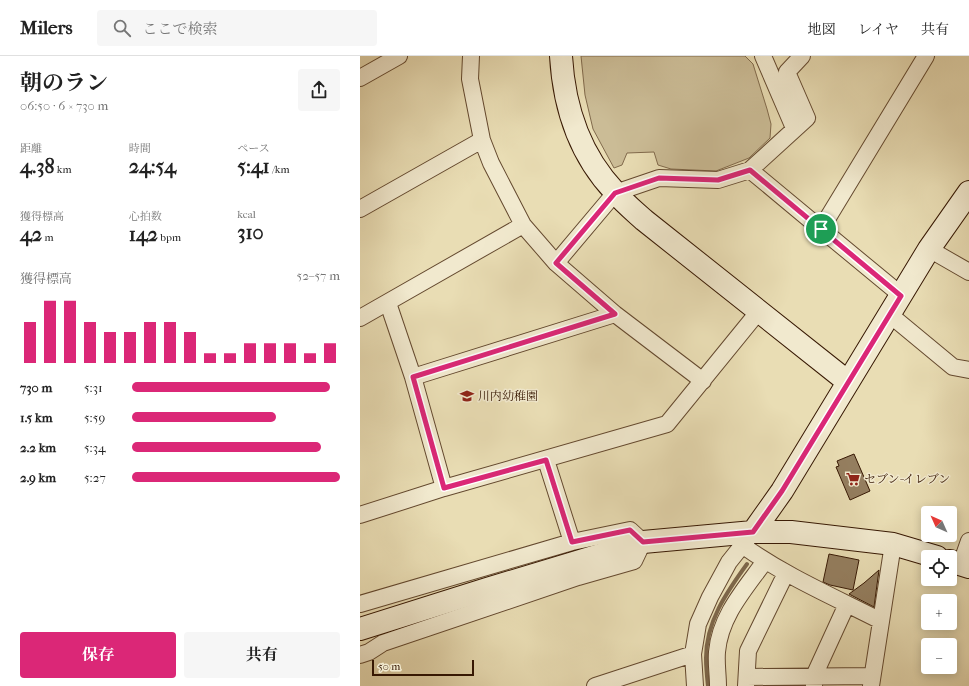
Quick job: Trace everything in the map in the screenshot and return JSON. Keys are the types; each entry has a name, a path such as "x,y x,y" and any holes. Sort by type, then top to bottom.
{"street":[{"path":"360,78 399,56"},
{"path":"470,56 470,79 482,140 491,163 523,225 556,263 615,314 703,381"},
{"path":"560,56 564,91 571,118 581,145 596,170 615,193 644,220 848,382"},
{"path":"763,56 794,128"},
{"path":"556,263 615,193 659,178 718,180 750,170 806,118 787,72 802,56"},
{"path":"821,229 926,56"},
{"path":"360,209 482,140"},
{"path":"750,170 901,296"},
{"path":"695,686 693,654 698,624 710,597 729,562 782,491 889,314 930,249 969,192"},
{"path":"360,318 523,225"},
{"path":"930,249 969,272"},
{"path":"388,303 413,377 444,488"},
{"path":"361,510 546,460 667,424 759,311"},
{"path":"413,377 615,314"},
{"path":"889,314 953,367 969,370"},
{"path":"546,460 572,542"},
{"path":"360,604 572,542 630,530 643,542"},
{"path":"360,629 643,542 747,539 791,532 893,544 921,552"},
{"path":"747,539 765,561 881,621"},
{"path":"960,564 969,541"},
{"path":"360,655 369,652 382,643 578,577 634,561 643,542"},
{"path":"786,573 748,650 747,681 872,681 893,544"},
{"path":"718,686 717,652 722,629 734,603 765,561"},
{"path":"814,681 847,604"},
{"path":"595,686 693,654"}],"shaded area":[{"path":"581,56 745,56 753,64 767,109 771,124 770,138 749,158 716,171 671,169 658,165 654,152 627,153 622,165 614,168 593,129 585,95"}],"building":[{"name":"セブン-イレブン","path":"854,454 870,491 850,500 836,467 839,466 837,461"},
{"path":"829,554 859,560 853,590 823,582"},
{"path":"879,570 874,607 849,594 864,583"}],"waterway":[{"path":"708,686 706,658 709,632 713,620 725,597 747,564"}],"place":[{"name":"川内幼稚園","path":"467,396"},
{"name":"セブン-イレブン","path":"853,479"}],"route":[{"path":"750,170 821,229 901,296 775,503 753,532 643,542 630,530 572,542 546,460 444,488 413,377 615,314 556,263 615,193 659,178 718,180 750,170"}]}
